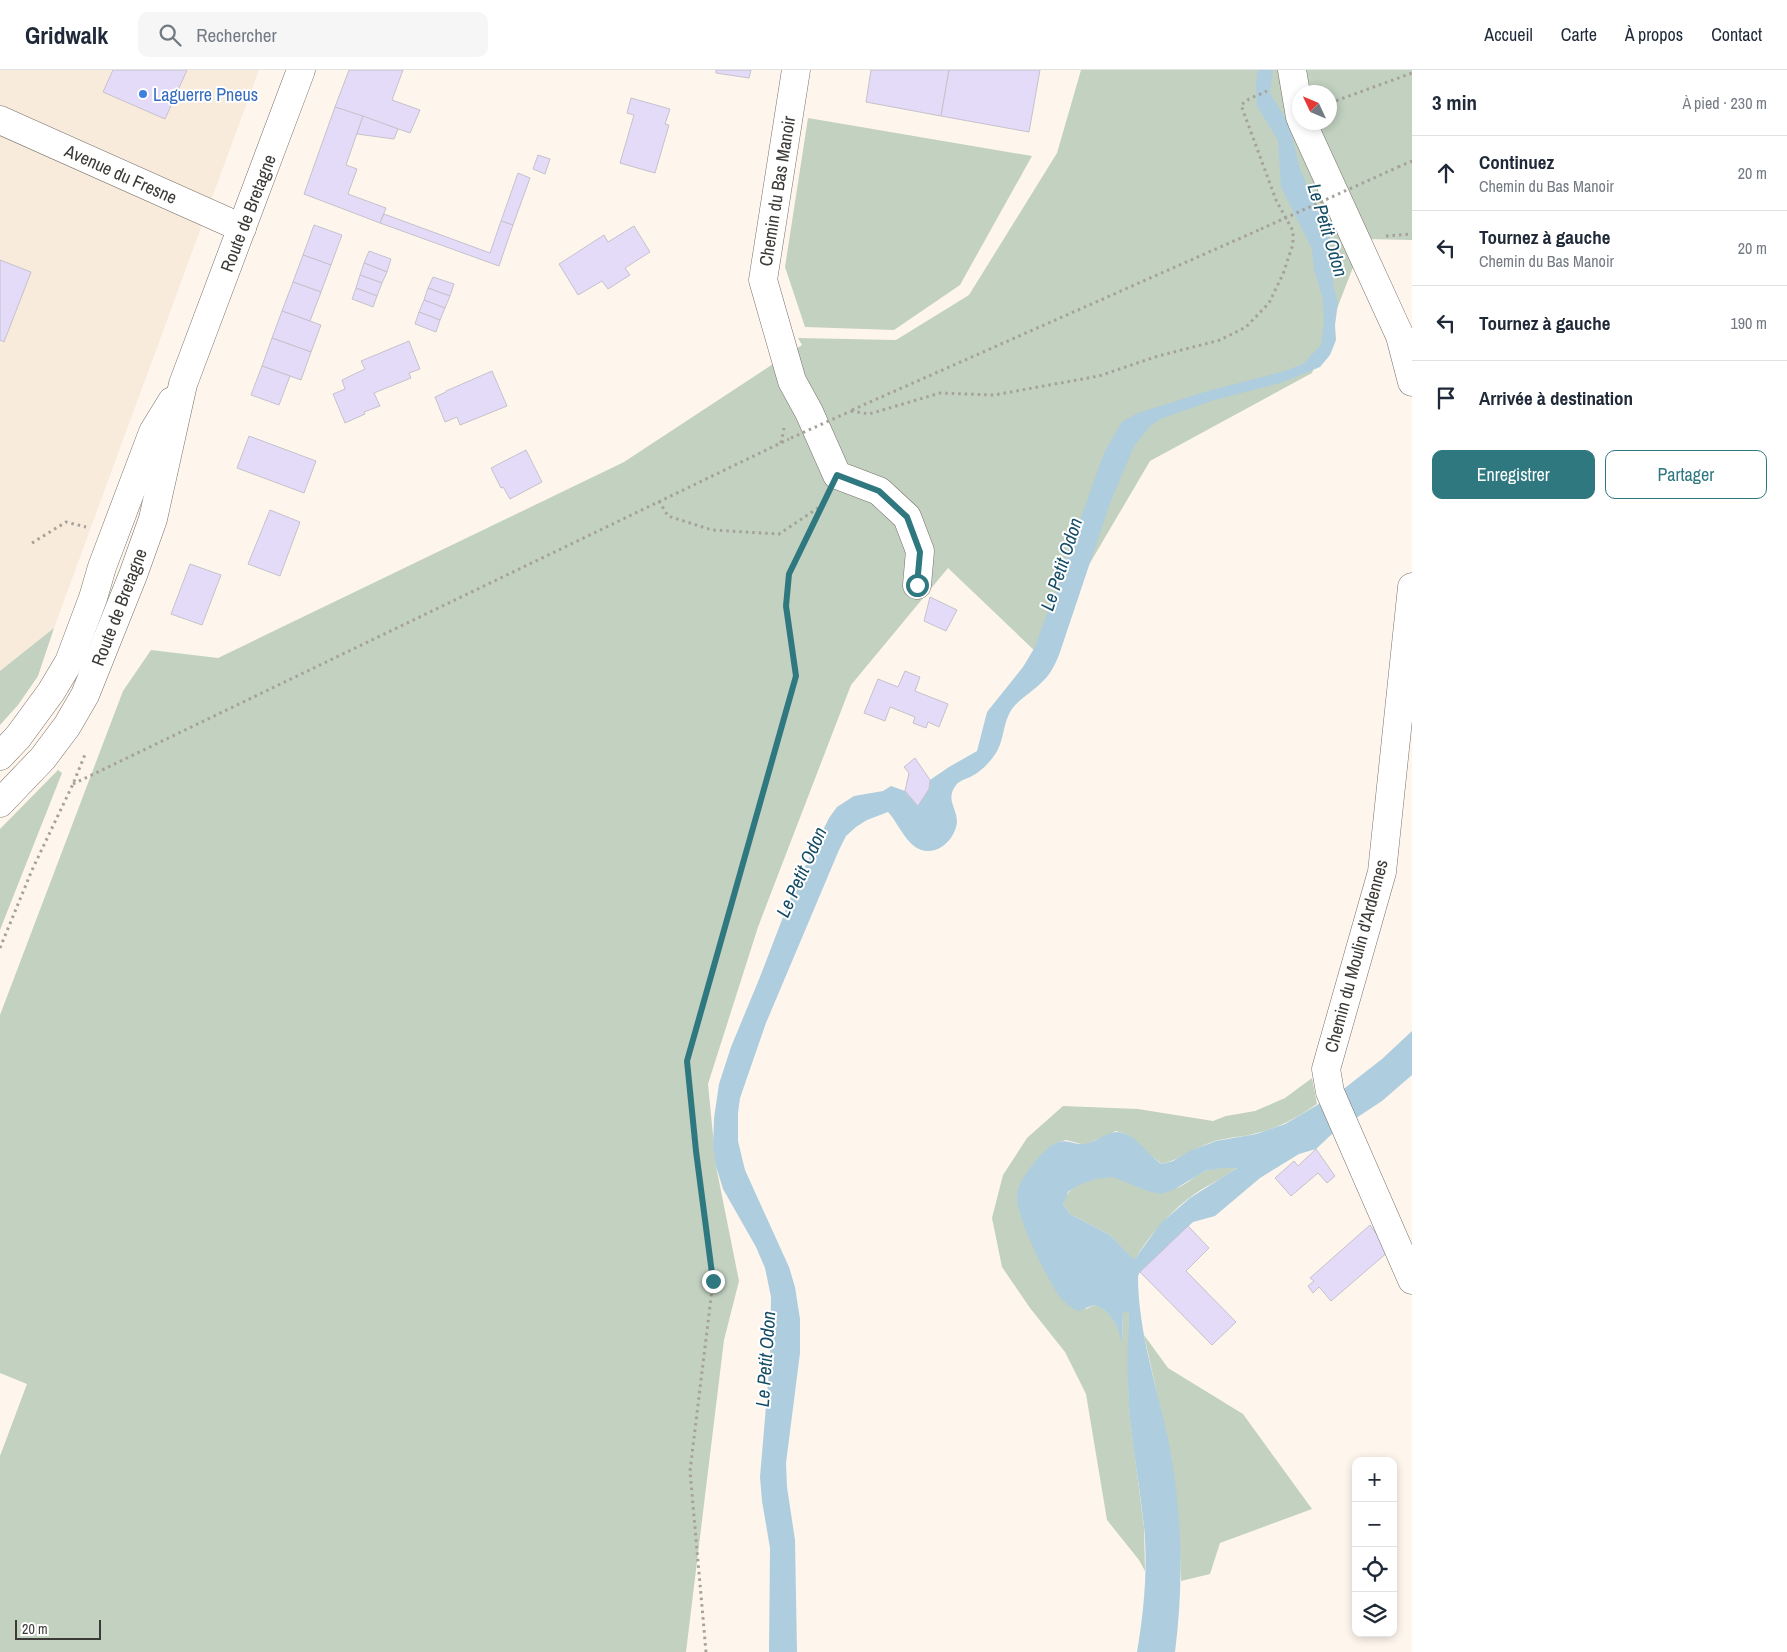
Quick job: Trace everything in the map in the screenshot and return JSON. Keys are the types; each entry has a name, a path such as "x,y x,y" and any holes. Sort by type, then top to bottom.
{"street":[{"name":"Route de Bretagne","path":"0,803 43,758 67,726 84,695 134,575 153,519 183,384 301,70"},
{"name":"Chemin du Bas Manoir","path":"796,70 763,280 792,381 809,412 837,475"},
{"path":"1292,70 1295,85"},
{"name":"Avenue du Fresne","path":"0,120 242,228"},
{"path":"1306,130 1400,336 1412,382"},
{"name":"Route de Bretagne","path":"0,756 18,737 46,700 69,662 93,598 102,567 153,432 183,384"},
{"path":"837,475 879,491 907,517 920,552 917,585"},
{"name":"Chemin du Moulin d'Ardennes","path":"1412,587 1382,872 1326,1069 1330,1092 1412,1280"}],"path":[{"path":"1337,101 1412,73"},
{"path":"851,411 870,414 940,393 994,395 1099,376 1158,356 1220,340 1246,327 1269,303 1283,274 1293,244 1293,231 1276,200 1241,105 1249,99"},
{"path":"0,948 32,870 73,784 791,438 1412,161"},
{"path":"706,1652 690,1471 713,1281 696,1151 687,1061 796,676 786,606 789,574 837,475"},
{"path":"659,501 668,516 712,530 779,534 822,506"},
{"path":"32,542 66,522 91,528"}],"shaded area":[{"path":"0,70 259,70 54,628 0,671"}],"green space":[{"path":"1081,70 1412,70 1412,240 1364,239 1312,373 1150,461 1037,653 948,568 851,685 758,927 708,1084 716,1166 739,1281 724,1340 686,1652 0,1652 0,1456 27,1384 0,1373 0,1015 123,691 151,650 218,658 624,462 802,345 798,338 896,340 969,295 1057,153"},
{"path":"808,118 1032,156 960,285 894,330 805,327 785,267"},
{"path":"54,628 38,676 18,705 0,725 0,671"},
{"path":"58,770 62,773 0,930 0,829"},
{"path":"1312,1078 1317,1104 1295,1118 1265,1131 1215,1141 1162,1164 1126,1134 1116,1131 1087,1144 1066,1140 1056,1143 1017,1195 1021,1215 1034,1246 1086,1309 1094,1305 1105,1310 1116,1324 1122,1340 1123,1311 1129,1312 1128,1383 1130,1419 1144,1527 1145,1571 1139,1560 1107,1520 1086,1394 1065,1352 1030,1308 1002,1267 992,1218 1003,1175 1027,1138 1063,1106 1138,1109 1213,1121 1226,1116 1255,1111 1285,1098"},
{"path":"1238,1167 1204,1188 1174,1211 1148,1240 1134,1261 1110,1235 1070,1214 1063,1204 1069,1192 1091,1179 1099,1177 1114,1177 1146,1190 1160,1191 1177,1188 1207,1170"},
{"path":"1144,1335 1168,1368 1243,1414 1312,1509 1220,1543 1210,1574 1181,1581 1179,1531 1171,1457"}],"water":[{"path":"1258,70 1273,70 1270,93 1289,124 1300,169 1332,243 1326,254 1333,261 1333,285 1338,303 1335,325 1336,340 1330,355 1320,367 1283,382 1211,401 1160,419 1150,426 1134,446 1110,503 1059,655 1051,672 1012,709 1006,721 999,748 990,761 977,773 956,785 951,799 957,822 947,843 935,850 926,851 919,849 907,839 888,812 867,820 846,836 766,1023 740,1098 738,1141 745,1170 789,1267 795,1287 800,1319 800,1353 786,1463 787,1487 795,1540 797,1652 769,1652 770,1548 760,1477 770,1359 771,1297 765,1268 756,1247 723,1189 716,1166 713,1146 714,1118 719,1084 731,1047 793,891 829,818 837,807 854,796 883,791 891,786 905,791 917,805 929,789 930,780 977,751 987,712 1023,667 1035,647 1104,453 1122,422 1138,413 1208,391 1285,371 1303,364 1321,345 1324,323 1323,299 1314,269 1312,249 1281,187 1278,140 1257,106 1256,83"},
{"path":"1412,1031 1412,1075 1382,1101 1332,1134 1316,1149 1299,1154 1260,1178 1215,1216 1193,1222 1138,1276 1141,1319 1149,1361 1165,1423 1177,1495 1180,1600 1175,1652 1137,1652 1142,1621 1146,1558 1144,1526 1129,1406 1129,1312 1123,1312 1122,1343 1116,1325 1105,1311 1094,1305 1078,1311 1062,1299 1054,1288 1033,1248 1021,1218 1018,1205 1018,1189 1039,1157 1058,1142 1065,1141 1084,1144 1113,1132 1123,1133 1133,1138 1162,1164 1173,1161 1190,1151 1216,1141 1256,1134 1285,1124 1341,1091 1382,1059","holes":["1237,1168 1190,1198 1161,1223 1134,1260 1110,1235 1070,1214 1063,1204 1068,1192 1079,1185 1095,1179 1113,1177 1147,1191 1161,1194 1175,1189 1205,1171"]}],"building":[{"name":"Laguerre Pneus","path":"113,70 187,70 165,119 103,92"},
{"path":"349,70 403,70 392,100 420,110 410,133 335,107"},
{"path":"716,70 751,70 749,78 716,73"},
{"path":"871,70 949,70 941,116 866,102"},
{"path":"949,70 1040,70 1029,132 941,116"},
{"path":"631,98 670,109 665,124 669,125 655,173 620,163 634,115 627,113"},
{"path":"335,107 363,116 346,165 357,169 348,194 386,208 380,223 304,194"},
{"path":"363,116 398,129 394,139 357,134"},
{"path":"538,155 550,159 545,174 533,169"},
{"path":"518,173 530,178 513,225 501,221"},
{"path":"384,214 490,253 501,221 513,225 499,266 380,223"},
{"path":"314,225 342,235 331,265 303,255"},
{"path":"634,226 650,252 625,268 630,275 608,289 602,281 578,295 559,264 604,235 608,242"},
{"path":"369,251 391,259 387,272 364,263"},
{"path":"303,255 331,265 321,292 293,282"},
{"path":"0,260 31,272 4,342 0,340"},
{"path":"364,263 387,272 382,283 360,275"},
{"path":"360,275 382,283 377,296 356,288"},
{"path":"433,277 454,284 450,296 428,288"},
{"path":"293,282 321,292 310,321 282,311"},
{"path":"356,288 377,296 373,307 352,299"},
{"path":"428,288 450,296 445,308 424,300"},
{"path":"424,300 445,308 440,320 419,312"},
{"path":"282,311 321,325 311,352 272,338"},
{"path":"419,312 440,320 436,332 415,324"},
{"path":"272,338 311,352 301,380 262,366"},
{"path":"409,341 420,369 409,373 411,378 374,393 380,406 364,412 365,414 345,423 333,394 345,389 342,380 365,369 361,361"},
{"path":"262,366 290,376 279,405 251,395"},
{"path":"492,371 507,406 460,425 457,417 445,422 435,397"},
{"path":"249,436 316,461 304,493 237,468"},
{"path":"526,450 542,482 510,499 503,487 501,488 491,468"},
{"path":"270,510 300,522 280,576 248,564"},
{"path":"190,564 221,575 202,625 171,614"},
{"path":"930,597 957,610 946,631 924,621"},
{"path":"905,671 920,677 915,691 948,704 939,727 928,722 926,728 913,723 915,717 890,707 885,721 864,713 878,679 898,687"},
{"path":"915,758 930,780 929,789 918,806 905,791 909,773 904,767"},
{"path":"1316,1149 1335,1176 1327,1183 1318,1173 1291,1196 1275,1178 1294,1161 1298,1166"},
{"path":"1370,1225 1389,1251 1331,1301 1319,1287 1313,1293 1308,1286 1314,1281 1310,1278"},
{"path":"1188,1226 1209,1248 1186,1271 1236,1322 1212,1345 1140,1272"}],"place":[{"name":"Laguerre Pneus","path":"143,94"}],"route":[{"path":"713,1281 696,1151 687,1061 796,676 786,606 789,574 837,475 879,491 907,517 920,552 917,585"}],"water label":[{"name":"Le Petit Odon","path":"1328,230"},
{"name":"Le Petit Odon","path":"1061,564"},
{"name":"Le Petit Odon","path":"801,872"},
{"name":"Le Petit Odon","path":"765,1359"}]}
